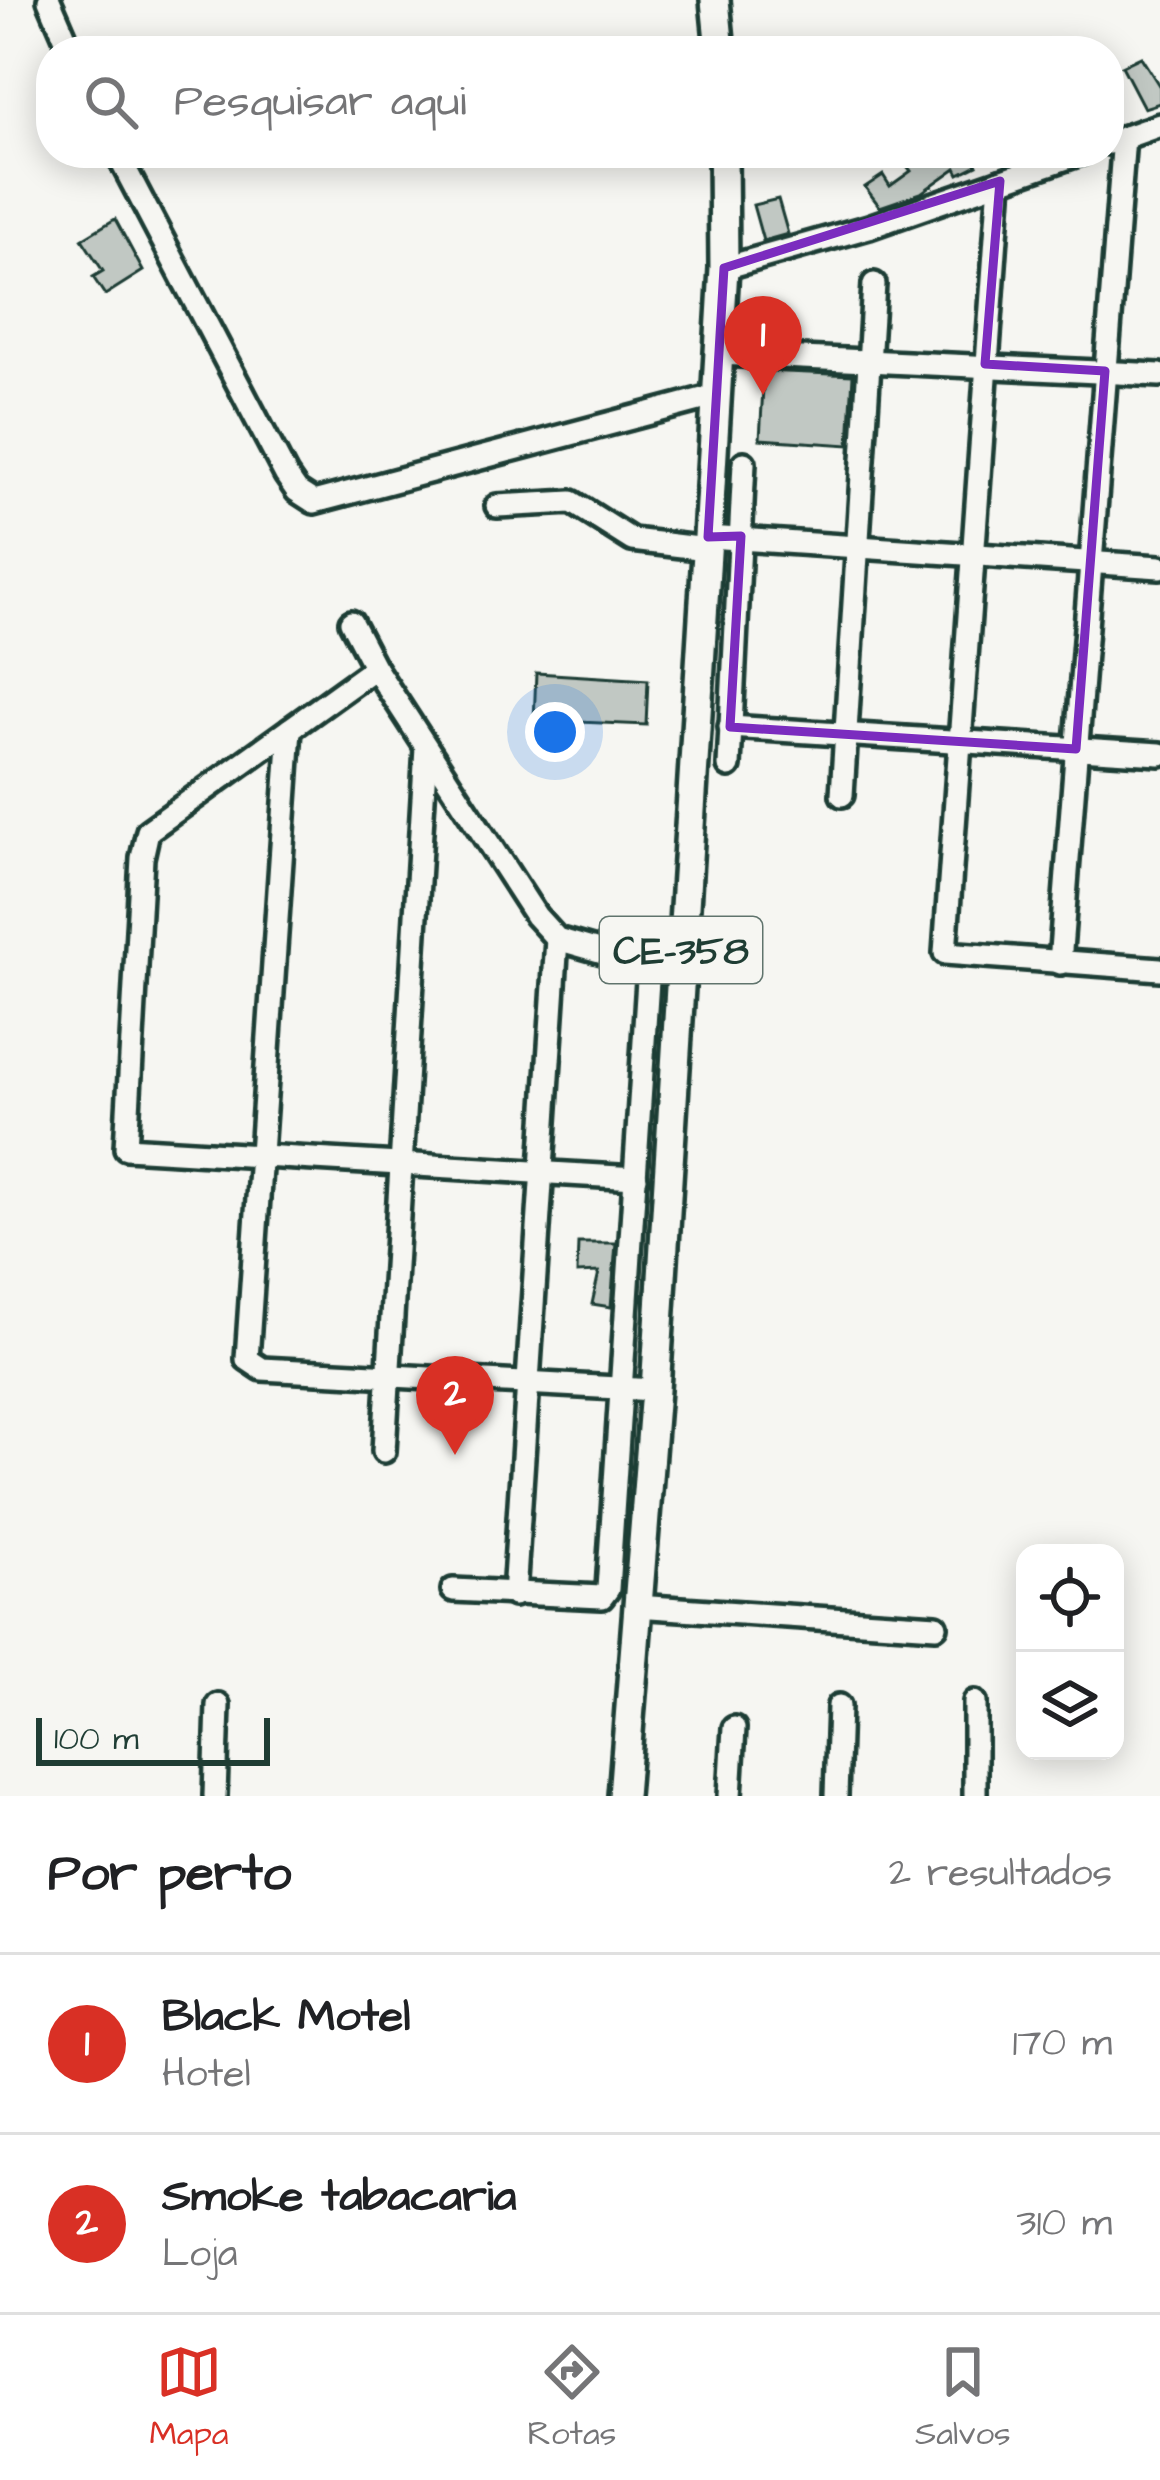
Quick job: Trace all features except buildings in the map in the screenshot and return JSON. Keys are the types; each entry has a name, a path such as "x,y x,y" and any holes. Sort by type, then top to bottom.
{"main road":[{"path":"715,0 719,36"},
{"name":"CE-358","path":"620,1796 655,1390 724,268 723,168"}],"street":[{"path":"49,0 65,36"},
{"path":"1124,138 1160,125"},
{"path":"125,168 286,475 314,502 714,396"},
{"path":"724,268 869,227 1038,168"},
{"path":"1060,963 1106,371 1116,168"},
{"path":"1000,181 945,953 1160,969"},
{"path":"842,795 874,284"},
{"path":"718,354 1160,375"},
{"path":"728,766 744,464"},
{"path":"497,506 572,502 632,540 707,543 741,536 1160,567"},
{"path":"351,622 375,668 512,884 557,938 680,975"},
{"path":"375,668 155,823 142,858 126,1148 636,1178"},
{"path":"730,727 1160,754"},
{"path":"290,729 247,1359 262,1369 655,1390"},
{"path":"384,1451 426,748"},
{"path":"514,1595 557,938"},
{"path":"453,1590 602,1597 608,1589 649,965"},
{"path":"636,1606 936,1626"},
{"path":"975,1796 976,1702"},
{"path":"215,1796 218,1705"},
{"path":"836,1796 839,1706"},
{"path":"730,1796 734,1728"}],"highlighted area":[{"path":"1000,181 985,364 1105,371 1076,749 730,727 741,536 708,537 724,268"}],"place":[{"name":"Black Motel","path":"763,395"},
{"name":"Smoke tabacaria","path":"455,1455"}]}
